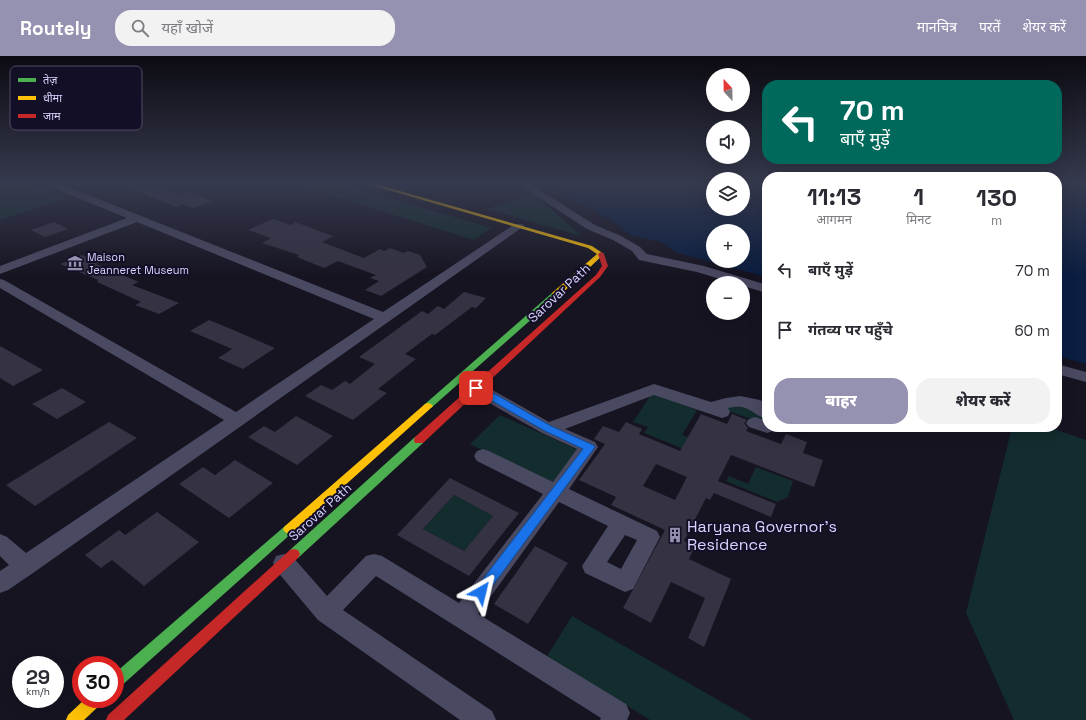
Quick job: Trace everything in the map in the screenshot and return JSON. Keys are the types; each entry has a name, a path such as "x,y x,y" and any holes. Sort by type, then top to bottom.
{"main road":[{"path":"477,214 576,243 601,254"},
{"name":"Sarovar Path","path":"113,720 598,276 605,266 601,254 124,674"},
{"path":"72,720 86,708"}],"street":[{"path":"127,214 385,318"},
{"path":"572,214 591,226 636,249 643,257 700,270 762,288"},
{"path":"0,270 137,218"},
{"path":"0,583 519,226"},
{"path":"0,283 237,420"},
{"path":"1062,370 1086,377"},
{"path":"462,617 590,447 548,429 476,388"},
{"path":"548,429 654,390 717,411 722,403 732,400 744,401 758,406 762,417"},
{"path":"483,456 621,524"},
{"path":"0,543 25,566"},
{"path":"284,563 326,612 483,720"},
{"path":"326,612 374,563 617,713 613,720"}],"green space":[{"path":"0,214 18,214 0,220"},
{"path":"391,214 444,214 491,228 474,240"},
{"path":"504,214 556,214 581,236"},
{"path":"652,393 697,410 682,435 700,442 694,453 644,433 648,427 633,422"},
{"path":"739,404 762,415 762,422 721,409"},
{"path":"500,415 578,450 552,484 470,444"},
{"path":"1011,432 1062,432 1086,440 1086,720 1014,720 966,613"},
{"path":"756,467 793,481 788,497 777,502 726,481 729,476 748,484"},
{"path":"454,495 493,516 464,551 423,529"},
{"path":"572,616 753,720 650,720 547,656"}],"water":[{"path":"599,214 706,214 706,216 750,216 750,214 762,214 762,276 734,268 750,268 750,224 706,224 706,260 675,252 661,242 631,235 615,223"},
{"path":"1062,214 1086,214 1086,364 1062,357"}],"building":[{"path":"273,219 291,225 295,222 333,236 322,242 364,258 380,249 384,251 390,248 404,253 408,251 420,255 427,267 381,296 365,290 379,281 370,278 376,275 338,261 324,268 297,257 299,255 262,243 271,238 248,230"},
{"path":"54,222 68,229 45,237 31,230"},
{"path":"82,255 100,262 96,264 139,282 132,285 179,303 159,314 135,305 141,302 97,282 98,280 60,264"},
{"path":"464,292 486,298 476,308 472,307 435,335 432,334 405,354 416,359 378,389 387,393 353,420 305,396 321,385 332,390 345,381 350,384 375,364 359,357 422,311 428,314 438,306 444,309"},
{"path":"209,320 275,348 243,369 218,358 232,349 190,331"},
{"path":"0,346 43,370 13,386 0,378"},
{"path":"62,388 86,402 57,419 32,404"},
{"name":"Haryana Governor's Residence","path":"701,414 727,424 732,414 747,420 744,423 748,428 746,431 781,444 786,434 807,442 803,453 823,460 814,487 731,455 718,481 776,504 771,517 714,493 710,500 706,498 684,541 695,546 689,559 731,579 704,647 688,638 705,598 671,582 651,623 623,608 665,530 611,505 616,497 579,480 605,444 594,439 603,426 619,432 626,422 642,429 639,434 680,451","holes":["656,464 687,477 675,500 643,486"]},
{"path":"296,416 333,436 297,465 248,437 264,426 275,432"},
{"path":"109,422 137,438 35,506 6,485"},
{"path":"235,460 273,483 229,518 179,484 203,467 215,475"},
{"path":"450,478 519,513 469,576 397,535","holes":["454,495 493,516 464,551 423,529"]},
{"path":"157,512 199,542 144,586 112,560 101,568 85,555 119,530 125,535"},
{"path":"535,546 568,563 528,624 494,604"}],"traffic: fast":[{"path":"428,406 555,295"},
{"path":"294,554 419,440"},
{"path":"124,674 289,529"}],"traffic: slow":[{"path":"475,214 590,247 601,254"},
{"path":"555,295 601,254"},
{"path":"289,529 428,406"},
{"path":"73,720 86,708"}],"traffic: jam":[{"path":"419,440 598,276 605,266 601,254"},
{"path":"113,720 294,554"}],"place":[{"name":"Maison Jeanneret Museum","path":"75,263"},
{"name":"Haryana Governor's Residence","path":"675,535"}],"route":[{"path":"476,388 548,429 590,447 481,592"}]}
